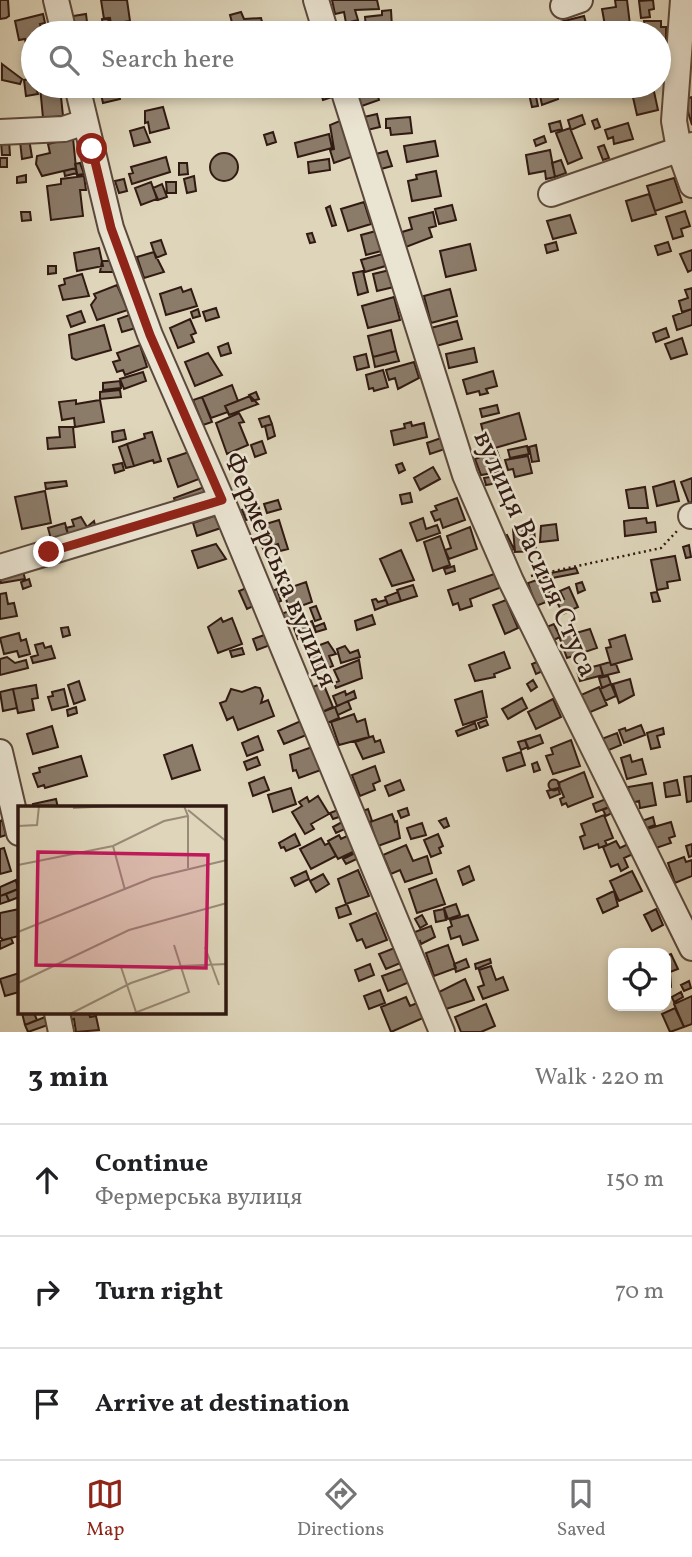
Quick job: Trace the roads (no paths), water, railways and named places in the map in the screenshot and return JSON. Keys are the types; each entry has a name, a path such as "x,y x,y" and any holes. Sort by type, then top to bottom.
{"street":[{"path":"56,0 61,21"},
{"path":"316,0 322,21"},
{"path":"682,0 674,121 685,147 692,185"},
{"name":"Фермерська вулиця","path":"80,98 111,228 150,335 222,500 442,1032"},
{"name":"вулиця Василя Стуса","path":"346,98 465,475 511,581 692,948"},
{"path":"0,132 52,130 85,122"},
{"path":"551,194 685,147"},
{"path":"0,567 222,500"},
{"path":"0,752 18,829"},
{"path":"57,1014 61,1032"}]}
